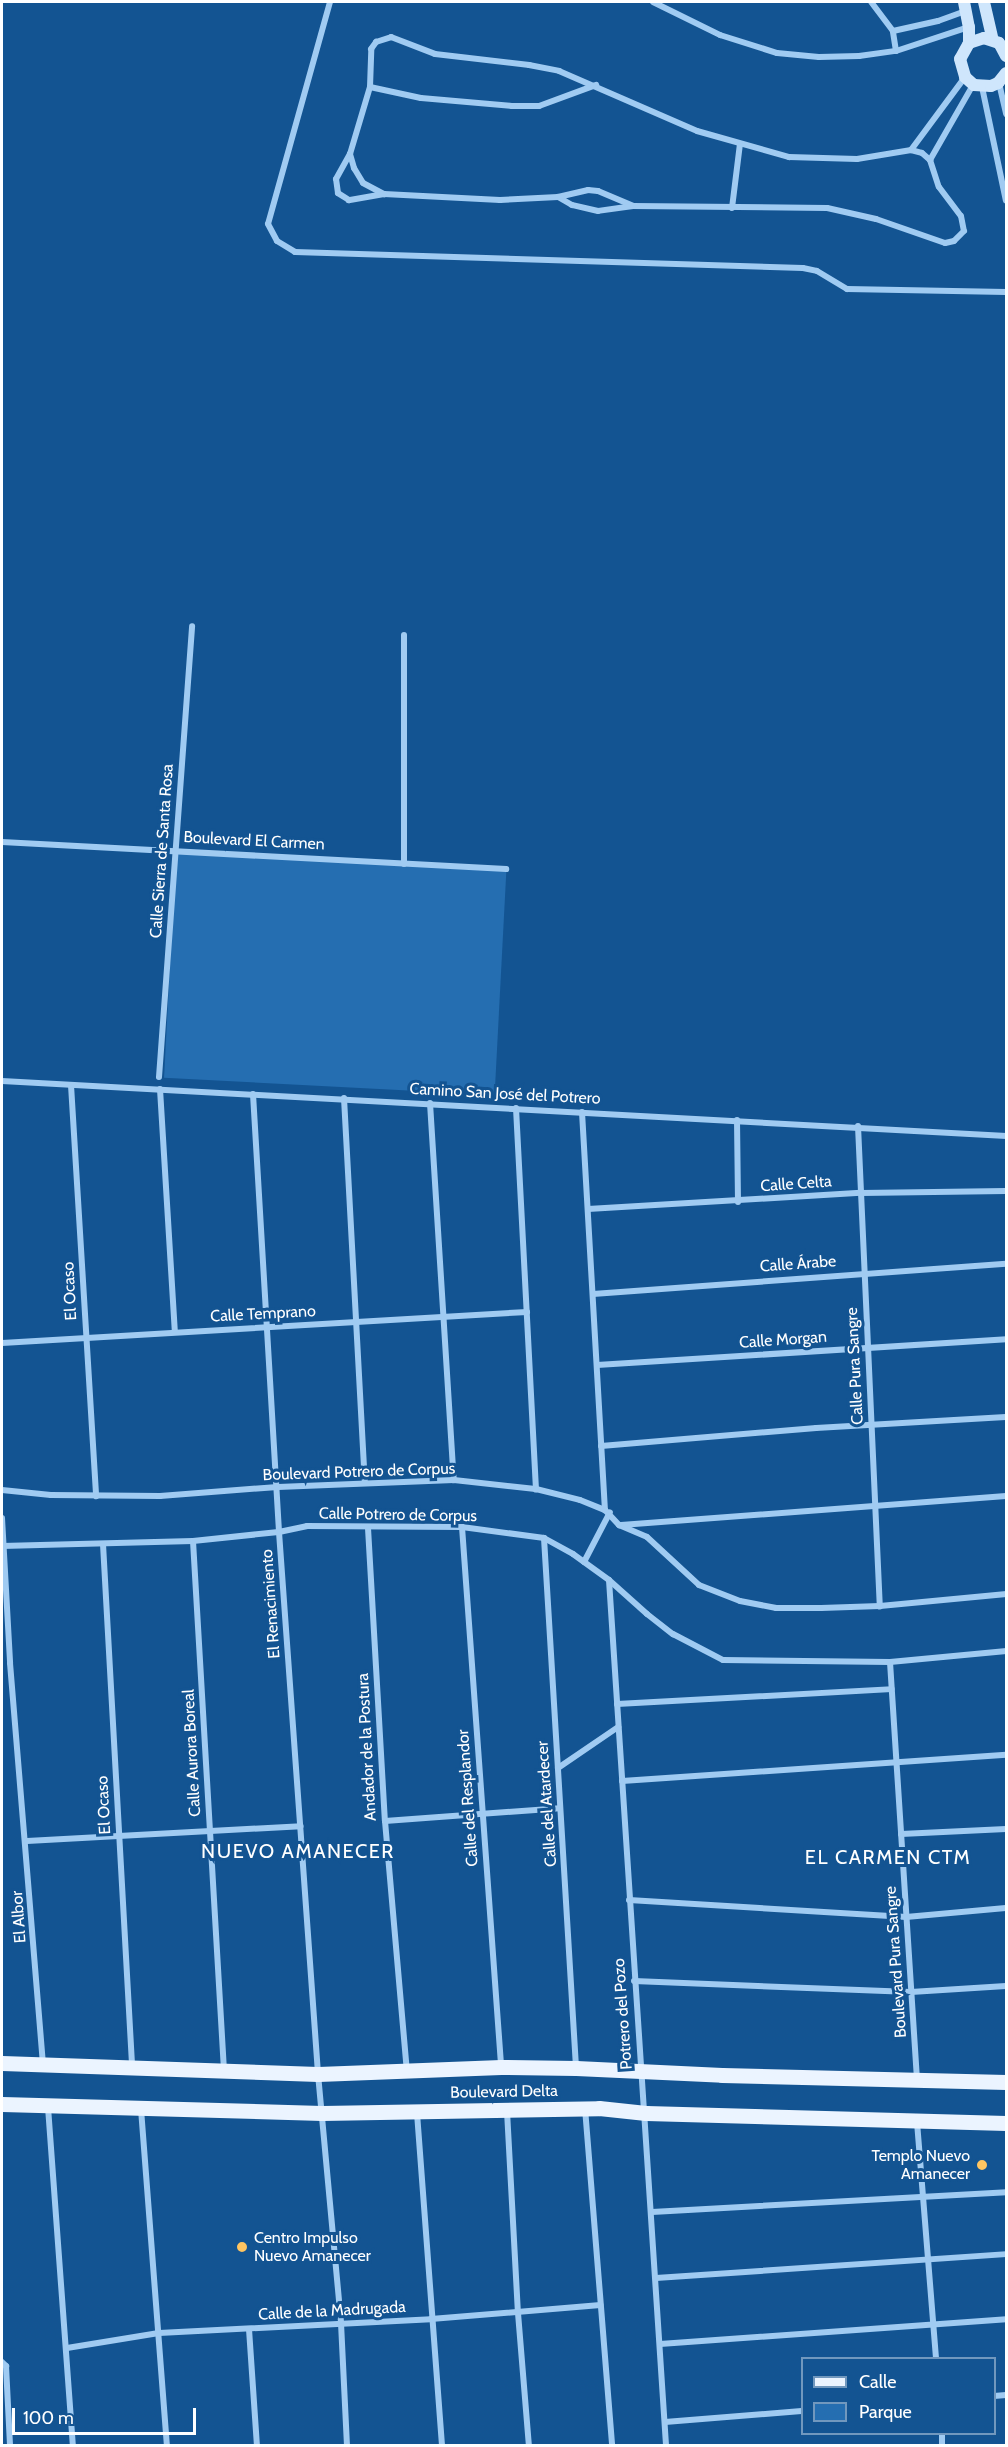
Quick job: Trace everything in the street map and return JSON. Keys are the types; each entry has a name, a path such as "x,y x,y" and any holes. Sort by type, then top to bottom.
{"main road":[{"name":"Boulevard Delta","path":"2,2063 132,2065 318,2074 501,2067 576,2068 1006,2082"},
{"name":"Boulevard Delta","path":"2,2104 322,2113 585,2108 646,2113 1006,2123"}],"street":[{"path":"330,2 268,224 277,242 295,252 803,268 817,271 847,290 1006,291"},
{"path":"653,2 720,34 777,52 819,57 859,56 896,51 969,27"},
{"path":"871,2 893,31 896,51"},
{"path":"984,2 993,40"},
{"path":"893,31 938,21 965,6 969,43 960,59 973,83 1004,179 1006,201"},
{"path":"558,197 586,209 598,211 633,206 827,208 876,219 932,240 954,242 964,231 964,224 939,187 930,160 922,153 911,150 887,156 825,160 789,157 697,131 559,71 529,65 435,54 390,37 376,42 371,49 370,87 350,154 336,178 338,194 350,200 384,194 500,200 558,197 588,190 598,191 633,206"},
{"path":"969,43 984,38 993,40 1006,51"},
{"path":"911,150 973,83 1003,78 1006,114"},
{"path":"930,160 973,83"},
{"path":"370,87 421,98 512,106 539,106 596,86"},
{"path":"732,208 740,144"},
{"path":"350,154 354,168 363,183 384,194"},
{"name":"Calle Sierra de Santa Rosa","path":"159,1077 192,626"},
{"path":"404,635 404,864"},
{"name":"Boulevard El Carmen","path":"2,842 506,869"},
{"name":"Camino San José del Potrero","path":"2,1081 858,1126 1006,1136"},
{"name":"El Ocaso","path":"71,1085 96,1496"},
{"path":"160,1089 175,1332"},
{"name":"El Renacimiento","path":"253,1094 279,1532 318,2074 341,2324 347,2445"},
{"path":"344,1098 365,1482"},
{"path":"430,1104 454,1480"},
{"path":"516,1108 536,1489"},
{"path":"582,1112 601,1446 607,1511 584,1562"},
{"path":"736,1120 738,1202"},
{"name":"Calle Pura Sangre","path":"858,1126 880,1606"},
{"name":"Calle Celta","path":"588,1209 861,1193 1006,1191"},
{"name":"Calle Árabe","path":"593,1294 1006,1264"},
{"name":"Calle Temprano","path":"2,1343 527,1312"},
{"name":"Calle Morgan","path":"597,1365 1006,1339"},
{"path":"601,1446 1006,1417"},
{"name":"Boulevard Potrero de Corpus","path":"2,1490 51,1496 193,1494 278,1486 454,1480 536,1489 580,1500 607,1511"},
{"path":"619,1525 1006,1496"},
{"path":"607,1511 619,1525 647,1537 699,1585 718,1595 776,1608 880,1606 1006,1594"},
{"name":"El Albor","path":"2,1518 2,1546 43,2062"},
{"name":"Calle Potrero de Corpus","path":"2,1546 193,1541 279,1532 307,1526 462,1527 544,1538 609,1580 646,1614 673,1634 723,1660 890,1662 1006,1651"},
{"name":"Calle del Resplandor","path":"462,1527 501,2067"},
{"name":"Andador de la Postura","path":"368,1528 385,1821 407,2072"},
{"name":"Calle del Atardecer","path":"544,1538 576,2068"},
{"name":"Calle Aurora Boreal","path":"193,1541 224,2070"},
{"name":"El Ocaso","path":"103,1544 132,2065"},
{"name":"Potrero del Pozo","path":"609,1580 640,2071 646,2113 666,2445"},
{"name":"Boulevard Pura Sangre","path":"890,1662 917,2080"},
{"path":"617,1704 892,1689"},
{"path":"558,1768 618,1727"},
{"path":"622,1781 1006,1755"},
{"path":"385,1821 560,1808"},
{"path":"27,1841 301,1826"},
{"path":"901,1834 1006,1829"},
{"path":"629,1900 906,1917 1006,1908"},
{"path":"634,1981 911,1992 1006,1986"},
{"path":"48,2106 73,2445"},
{"path":"585,2108 612,2445"},
{"path":"141,2109 167,2445"},
{"path":"507,2110 518,2313 529,2445"},
{"path":"417,2112 442,2445"},
{"path":"917,2122 936,2357"},
{"path":"652,2212 1006,2192"},
{"path":"656,2278 1006,2254"},
{"name":"Calle de la Madrugada","path":"67,2348 159,2333 431,2319 600,2305"},
{"path":"660,2344 1006,2319"},
{"path":"249,2329 257,2445"},
{"path":"2,2362 6,2366 10,2445"},
{"path":"665,2422 801,2411"},
{"path":"2,2437 9,2434"}],"green space":[{"path":"176,850 507,867 495,1095 164,1078"}],"place":[{"name":"Templo Nuevo Amanecer","path":"982,2165"},
{"name":"Centro Impulso Nuevo Amanecer","path":"242,2247"}],"district":[{"name":"NUEVO AMANECER","path":"298,1851"},
{"name":"EL CARMEN CTM","path":"888,1857"}]}
